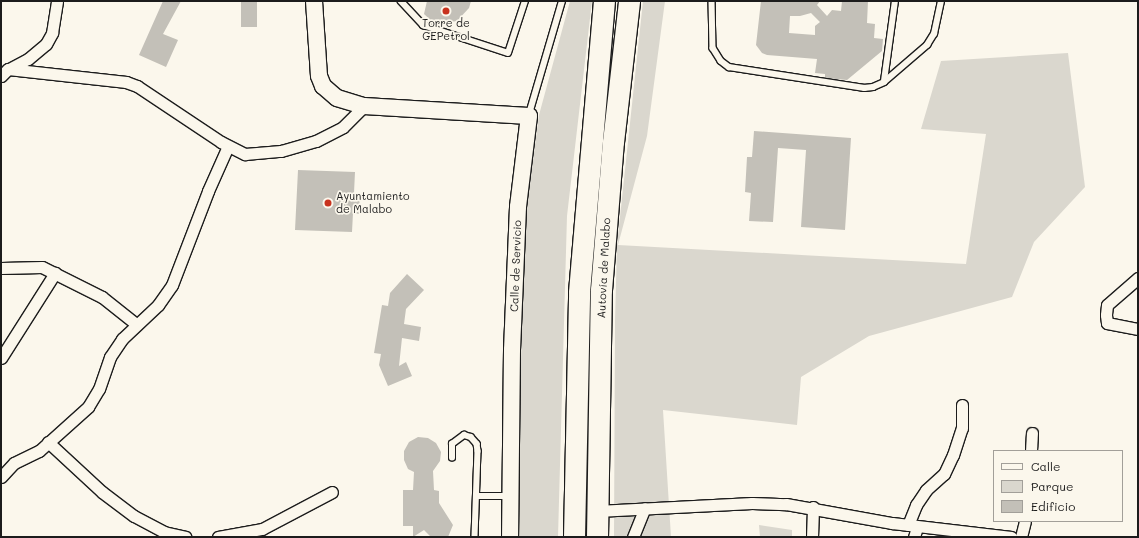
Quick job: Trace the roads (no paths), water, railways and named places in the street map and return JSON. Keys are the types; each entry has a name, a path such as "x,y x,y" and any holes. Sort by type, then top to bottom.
{"highway":[{"name":"Autovía de Malabo","path":"574,537 579,292 604,1"},
{"name":"Autovía de Malabo","path":"597,537 601,290 613,142 629,1"}],"street":[{"path":"3,72 28,59 46,44 52,33 57,1"},
{"path":"314,1 317,65 324,86 337,98 364,106 529,116"},
{"path":"3,72 126,82 137,86 228,146 245,154 261,154 316,141 343,127 364,106"},
{"name":"Calle de Servicio","path":"510,537 512,350 518,207 529,116"},
{"path":"1,477 14,463 39,451 88,407 99,389 110,356 122,339 136,324 158,305 172,285 208,191 228,146"},
{"path":"1,268 42,267 102,297 136,324"},
{"path":"1,358 55,273"},
{"path":"1138,278 1107,305 1106,315 1107,323 1138,329"},
{"path":"913,530 916,505 926,490 944,474 953,455 962,428 962,405"},
{"path":"1031,450 1032,433"},
{"path":"48,442 102,492 134,516 162,535 185,537"},
{"path":"218,537 262,529 332,492"},
{"path":"597,511 752,503 813,508 913,530 1011,537"},
{"path":"633,537 645,508"},
{"path":"812,537 813,508"},
{"path":"1021,537 1025,522"}],"lane":[{"path":"401,1 423,25 508,53 525,1"},
{"name":"Calle de Servicio","path":"529,116 562,1"},
{"path":"712,1 713,48 721,61 729,67 864,88 873,87 884,82 927,45 934,34 941,1"},
{"path":"884,82 895,1"},
{"path":"452,458 452,444 464,436 471,437 477,444 475,537"},
{"path":"477,496 510,496"}],"place":[{"name":"Torre de GEPetrol","path":"446,11"},
{"name":"Ayuntamiento de Malabo","path":"328,203"}]}
